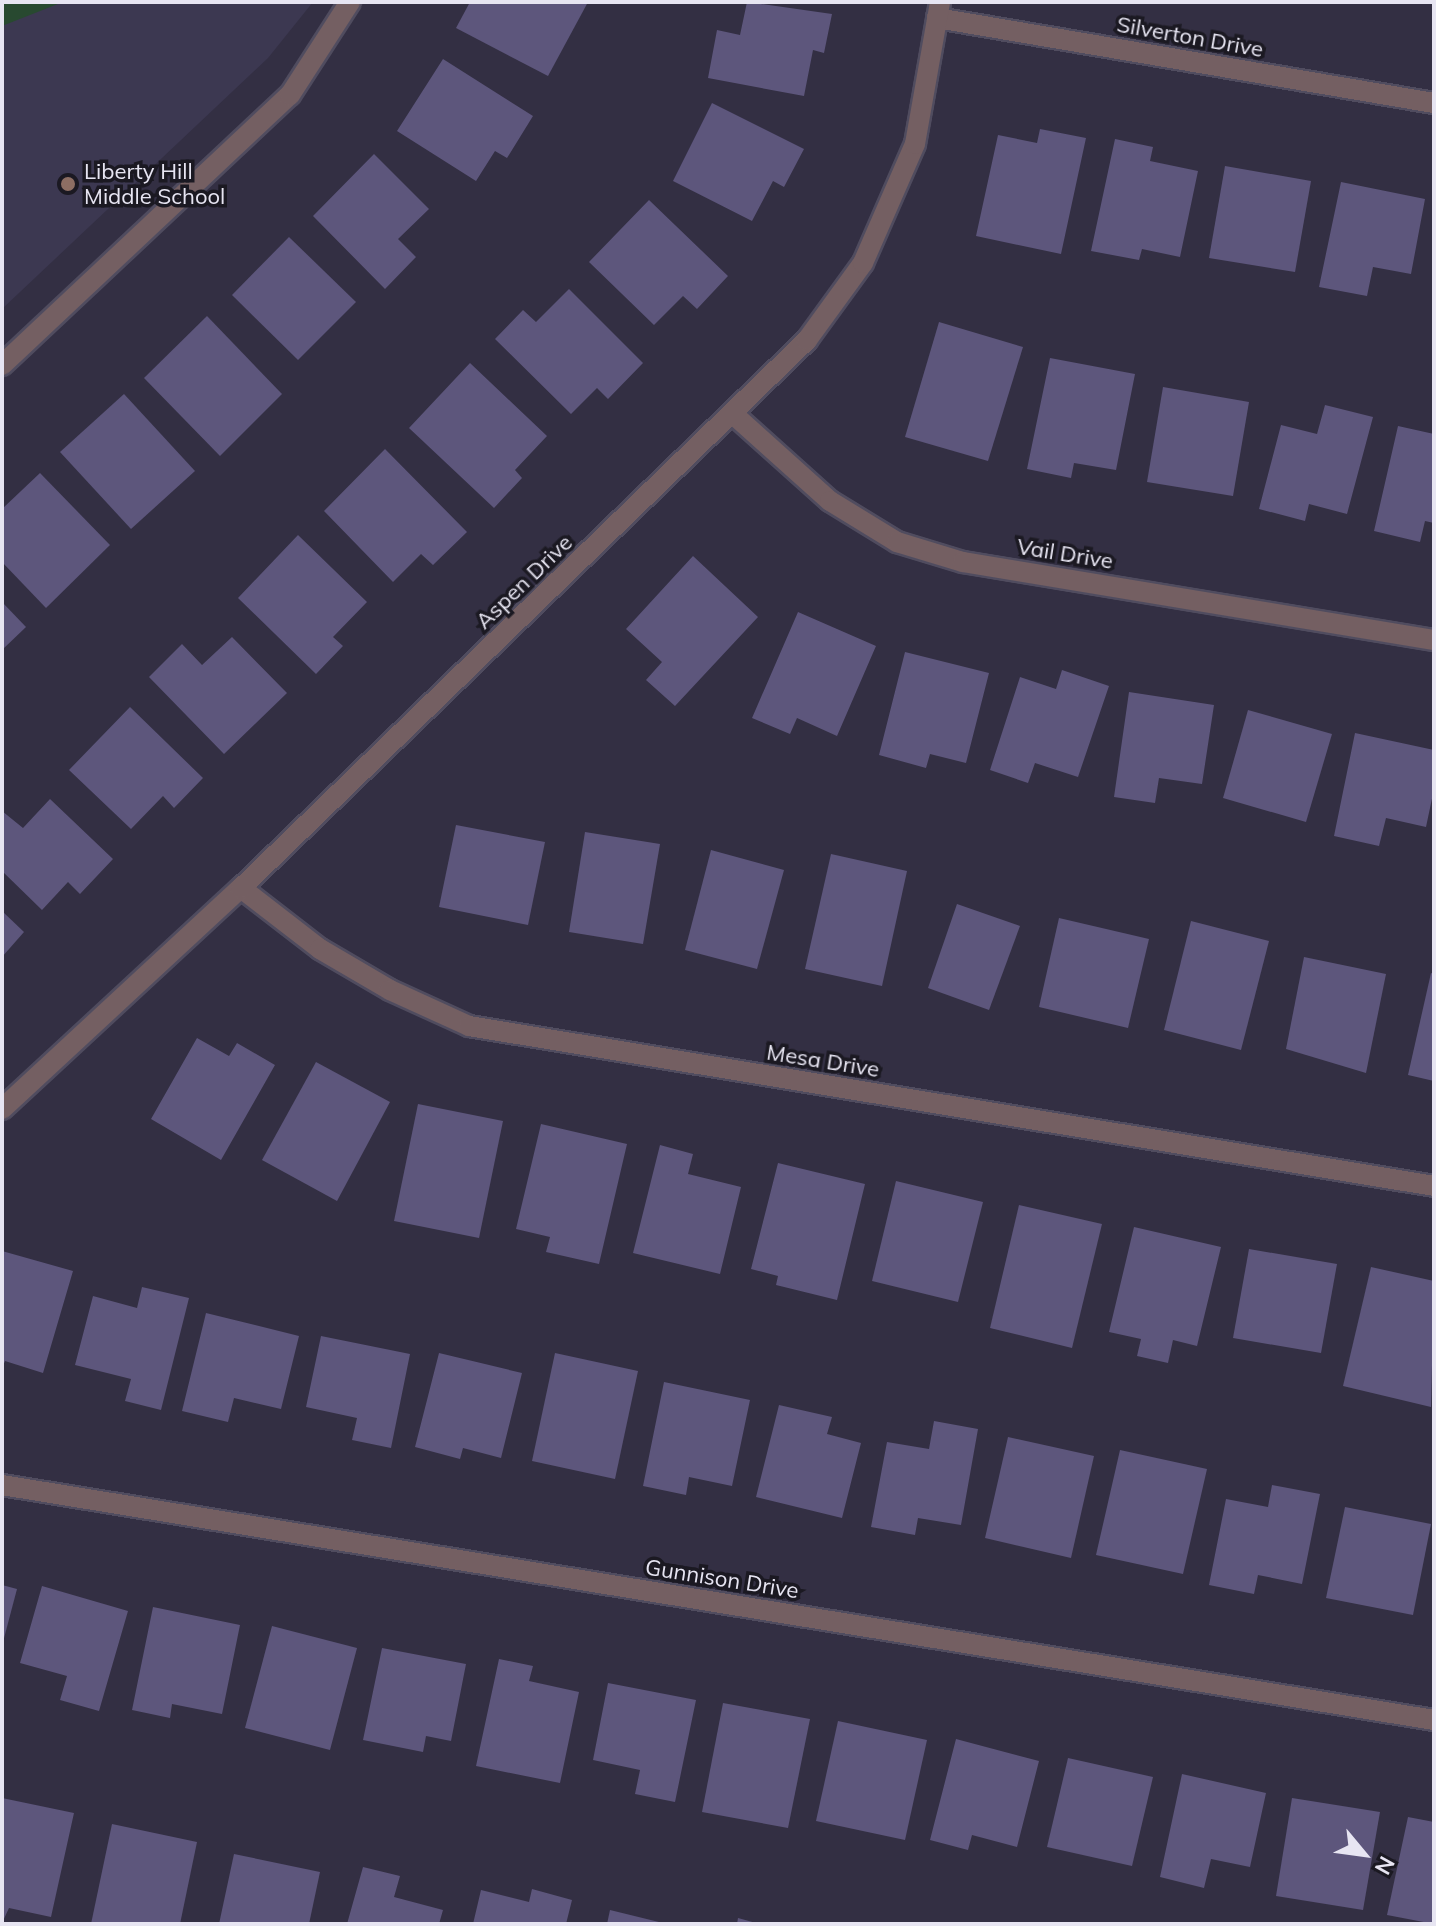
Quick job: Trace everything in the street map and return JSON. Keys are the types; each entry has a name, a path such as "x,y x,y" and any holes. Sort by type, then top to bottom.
{"street":[{"path":"2,365 290,95 350,2"},
{"name":"Silverton Drive","path":"939,10 1434,103"},
{"name":"Aspen Drive","path":"2,1109 241,888 807,340 863,263 915,144 939,10"},
{"name":"Vail Drive","path":"733,414 830,501 897,542 963,562 1434,640"},
{"name":"Mesa Drive","path":"241,888 320,949 390,990 469,1026 1434,1186"},
{"name":"Gunnison Drive","path":"2,1485 1434,1720"}],"shaded area":[{"name":"Liberty Hill Middle School","path":"2,2 313,2 268,58 2,309"}],"green space":[{"path":"2,2 63,2 2,26"}],"building":[{"path":"470,2 588,2 548,76 456,28"},
{"path":"747,2 832,14 824,53 813,50 804,96 708,78 717,30 740,35"},
{"path":"443,59 533,116 507,158 495,151 476,181 397,131"},
{"path":"712,103 804,149 784,187 773,181 752,221 673,181"},
{"path":"1040,129 1086,138 1061,254 976,236 998,135 1037,143"},
{"path":"1115,139 1153,147 1150,161 1198,171 1180,257 1142,249 1139,260 1091,251"},
{"path":"374,154 429,209 398,239 416,257 385,289 313,216"},
{"path":"1225,166 1311,181 1295,272 1209,258"},
{"path":"1341,182 1425,199 1411,274 1373,267 1367,296 1319,287"},
{"path":"649,200 728,276 697,309 683,296 654,325 589,262"},
{"path":"289,237 356,302 298,360 232,295"},
{"path":"569,289 643,363 608,399 597,388 571,414 495,339 523,310 536,322"},
{"path":"207,316 282,394 220,456 144,378"},
{"path":"939,322 1023,347 988,461 905,437"},
{"path":"1050,358 1135,374 1116,470 1074,463 1071,478 1027,469"},
{"path":"470,363 547,436 515,470 522,478 494,508 409,428"},
{"path":"1163,387 1249,402 1233,496 1147,482"},
{"path":"124,394 195,471 131,529 60,452"},
{"path":"1325,405 1373,417 1347,514 1309,504 1305,521 1259,509 1281,425 1317,434"},
{"path":"1398,426 1434,434 1434,523 1425,521 1420,542 1374,531"},
{"path":"385,449 467,532 433,565 421,554 393,582 324,511"},
{"path":"40,473 110,545 46,608 2,562 2,509"},
{"path":"298,535 367,602 333,637 343,646 316,674 238,598"},
{"path":"693,556 758,617 675,706 646,680 662,662 626,629"},
{"path":"2,602 26,627 2,650"},
{"path":"798,612 876,646 837,736 797,718 790,734 752,718"},
{"path":"232,637 287,693 224,754 149,677 182,644 202,665"},
{"path":"905,652 989,673 966,763 930,754 926,768 879,755"},
{"path":"1062,670 1109,686 1078,777 1035,763 1028,783 990,770 1020,677 1056,689"},
{"path":"1129,692 1214,705 1202,784 1159,778 1155,803 1114,797"},
{"path":"130,707 203,778 174,808 163,796 131,829 69,770"},
{"path":"1248,710 1332,734 1306,822 1223,798"},
{"path":"1355,733 1434,750 1434,789 1426,827 1386,818 1379,846 1334,836"},
{"path":"50,799 113,859 80,894 68,882 42,910 2,871 2,811 23,828"},
{"path":"456,825 545,842 528,925 439,907"},
{"path":"585,832 660,844 643,944 569,932"},
{"path":"711,850 784,870 757,969 685,950"},
{"path":"831,854 907,871 882,986 805,969"},
{"path":"957,904 1020,926 989,1010 928,988"},
{"path":"2,911 24,932 2,957"},
{"path":"1059,918 1149,939 1128,1028 1039,1007"},
{"path":"1191,921 1269,941 1241,1050 1164,1030"},
{"path":"1304,957 1386,974 1366,1073 1286,1049"},
{"path":"1431,973 1434,974 1434,1081 1408,1075"},
{"path":"197,1038 229,1056 237,1043 275,1065 221,1160 151,1119"},
{"path":"316,1062 390,1102 337,1201 262,1160"},
{"path":"418,1104 503,1121 479,1238 394,1221"},
{"path":"541,1124 627,1144 599,1264 546,1252 550,1237 516,1229"},
{"path":"660,1145 693,1154 688,1174 741,1187 720,1274 633,1253"},
{"path":"778,1163 865,1184 837,1300 776,1285 778,1276 751,1269"},
{"path":"896,1181 983,1202 958,1302 872,1281"},
{"path":"1019,1205 1102,1224 1072,1348 990,1328"},
{"path":"1134,1227 1221,1247 1197,1346 1173,1340 1168,1363 1137,1356 1141,1339 1109,1332"},
{"path":"1249,1249 1337,1264 1321,1353 1233,1338"},
{"path":"2,1251 73,1271 43,1373 5,1361 2,1368"},
{"path":"1371,1267 1434,1281 1431,1407 1343,1386"},
{"path":"142,1287 189,1298 161,1410 125,1401 131,1379 75,1365 93,1296 137,1308"},
{"path":"206,1313 299,1336 281,1409 234,1398 228,1422 182,1411"},
{"path":"321,1336 410,1354 391,1448 352,1440 357,1418 306,1407"},
{"path":"439,1353 522,1373 501,1458 463,1448 460,1459 415,1447"},
{"path":"555,1353 638,1371 615,1479 532,1461"},
{"path":"664,1382 750,1400 732,1486 689,1477 686,1495 643,1486"},
{"path":"779,1405 832,1417 827,1434 861,1443 842,1518 756,1497"},
{"path":"934,1421 978,1429 961,1525 918,1518 915,1535 871,1527 887,1442 929,1449"},
{"path":"1008,1437 1094,1456 1071,1558 985,1538"},
{"path":"1120,1450 1207,1469 1183,1574 1096,1555"},
{"path":"1272,1485 1320,1494 1302,1584 1258,1575 1254,1594 1209,1585 1226,1499 1268,1507"},
{"path":"1345,1507 1431,1524 1413,1615 1326,1598"},
{"path":"2,1585 17,1589 3,1642 2,1642"},
{"path":"42,1586 128,1611 99,1711 60,1700 67,1676 20,1663"},
{"path":"153,1607 240,1625 222,1714 172,1704 170,1718 132,1710"},
{"path":"272,1626 357,1648 330,1750 245,1728"},
{"path":"382,1648 466,1664 451,1741 426,1736 423,1752 363,1740"},
{"path":"499,1659 533,1666 529,1681 579,1692 560,1783 476,1766"},
{"path":"608,1683 696,1700 675,1802 635,1794 640,1770 593,1760"},
{"path":"723,1703 810,1719 788,1828 702,1812"},
{"path":"838,1721 927,1740 905,1840 816,1821"},
{"path":"956,1739 1039,1761 1017,1847 972,1835 968,1850 930,1840"},
{"path":"1068,1758 1153,1777 1132,1866 1047,1847"},
{"path":"1182,1774 1266,1793 1250,1867 1211,1859 1204,1888 1160,1877"},
{"path":"2,1798 74,1813 51,1917 9,1908 2,1923"},
{"path":"1292,1798 1380,1812 1363,1910 1276,1896"},
{"path":"1408,1817 1434,1822 1434,1924 1387,1915"},
{"path":"112,1824 197,1842 180,1924 91,1924"},
{"path":"234,1854 320,1872 309,1924 219,1924"},
{"path":"363,1867 400,1876 394,1897 443,1910 439,1924 347,1924"},
{"path":"532,1889 572,1900 566,1924 473,1924 481,1890 529,1902"},
{"path":"610,1910 663,1923 607,1924"},
{"path":"738,1918 756,1923 756,1924 737,1924"}],"place":[{"name":"Liberty Hill Middle School","path":"68,184"}]}
